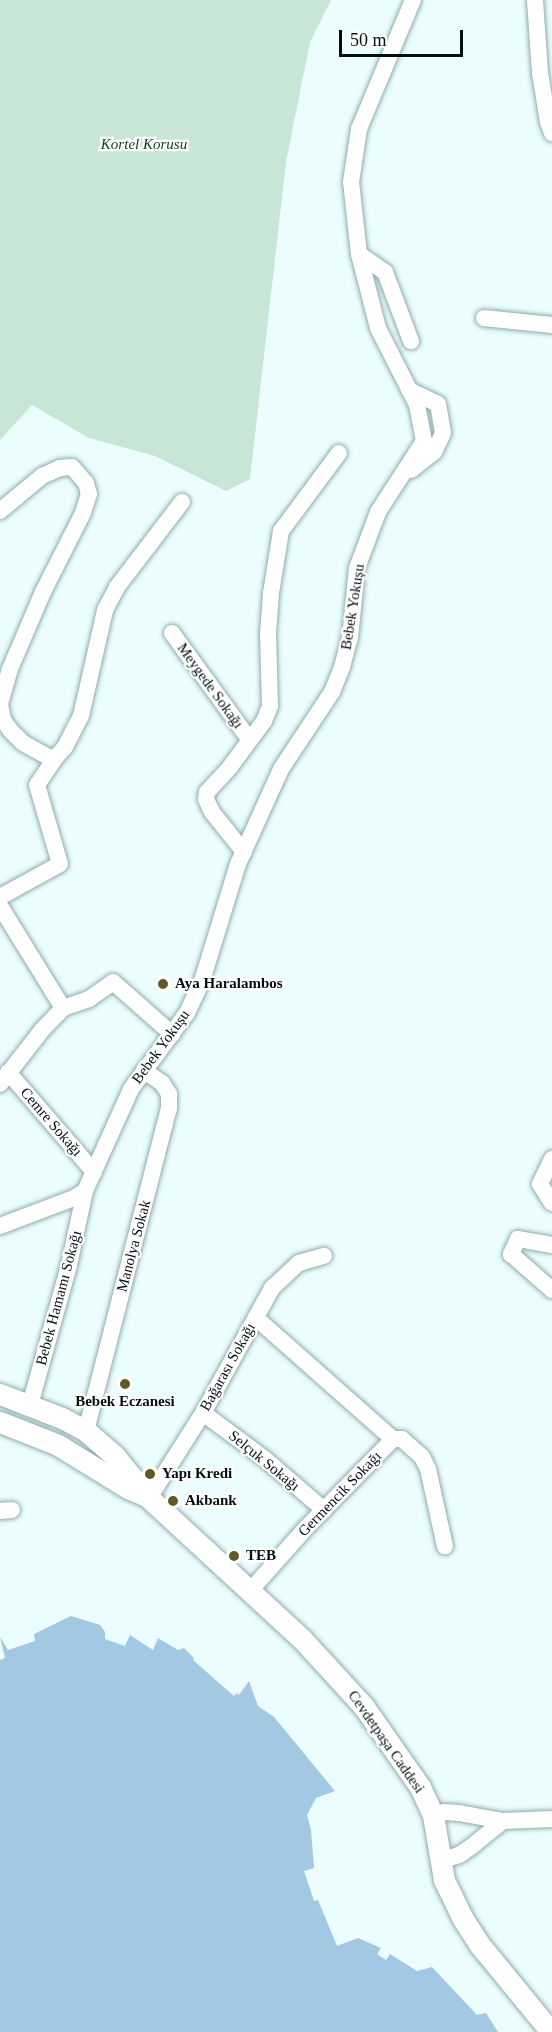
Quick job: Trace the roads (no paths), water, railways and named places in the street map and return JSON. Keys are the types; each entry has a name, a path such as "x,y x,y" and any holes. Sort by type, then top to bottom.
{"main road":[{"name":"Cevdetpaşa Caddesi","path":"0,1394 86,1431 121,1462 149,1498 309,1646 364,1707 420,1787 433,1815 439,1861 450,1894 479,1944 551,2032"},
{"path":"10,1425 30,1405"},
{"name":"Cevdetpaşa Caddesi","path":"10,1425 58,1445 128,1488 149,1498"}],"street":[{"path":"411,341 385,272 359,254 351,182 359,129 413,0"},
{"path":"535,0 540,73 552,133"},
{"name":"Bebek Yokuşu","path":"85,1191 131,1089 187,1013 202,981 244,852 281,769 332,692 350,638 357,568 378,512 398,480 434,452 443,433 438,404 409,390 378,328 359,254"},
{"path":"484,318 552,325"},
{"path":"244,852 212,812 206,799 207,792 230,767 264,721 270,706 271,593 281,531 339,453"},
{"path":"0,511 42,476 60,468 72,467 86,483 89,494 83,513 43,592 10,669 0,704 3,720 23,743 50,758 56,757"},
{"path":"0,897 60,864 37,785 72,736 81,716 105,610 117,587 182,502"},
{"name":"Meygede Sokağı","path":"172,633 249,740"},
{"path":"0,906 63,1008"},
{"path":"4,1078 63,1008 89,999 113,982 172,1034"},
{"name":"Manolya Sokak","path":"86,1431 170,1108 169,1094 162,1083 144,1071"},
{"name":"Cemre Sokağı","path":"4,1078 94,1172"},
{"path":"552,1159 540,1184 552,1203"},
{"path":"0,1226 74,1198 85,1191"},
{"name":"Bebek Hamamı Sokağı","path":"30,1405 69,1265 85,1191"},
{"path":"552,1245 518,1239 511,1254 552,1290"},
{"name":"Bağarası Sokağı","path":"149,1498 203,1413 273,1288 298,1263 324,1256"},
{"path":"256,1318 393,1439"},
{"name":"Selçuk Sokağı","path":"203,1413 265,1459 324,1510"},
{"name":"Germencik Sokağı","path":"250,1591 393,1439 402,1439 422,1457 428,1469 445,1546"},
{"path":"433,1815 444,1812 459,1813 503,1821 552,1819"},
{"path":"439,1861 459,1855 475,1845 503,1821"}],"water":[{"path":"71,1616 100,1625 105,1632 105,1639 125,1646 130,1635 153,1650 158,1638 178,1650 184,1648 194,1658 193,1660 234,1696 237,1693 239,1695 249,1681 258,1706 274,1717 335,1791 316,1798 307,1815 311,1830 314,1868 304,1871 314,1901 318,1900 337,1946 358,1938 381,1948 377,1954 386,1960 390,1954 417,1971 432,1967 477,2015 486,2013 498,2032 0,2032 0,1660 5,1658 0,1637 8,1650 35,1641 34,1634"}],"place":[{"name":"Aya Haralambos","path":"163,984"},
{"name":"Bebek Eczanesi","path":"125,1384"},
{"name":"Yapı Kredi","path":"150,1474"},
{"name":"Akbank","path":"173,1501"},
{"name":"TEB","path":"234,1556"}],"park label":[{"name":"Kortel Korusu","path":"144,145"}]}
